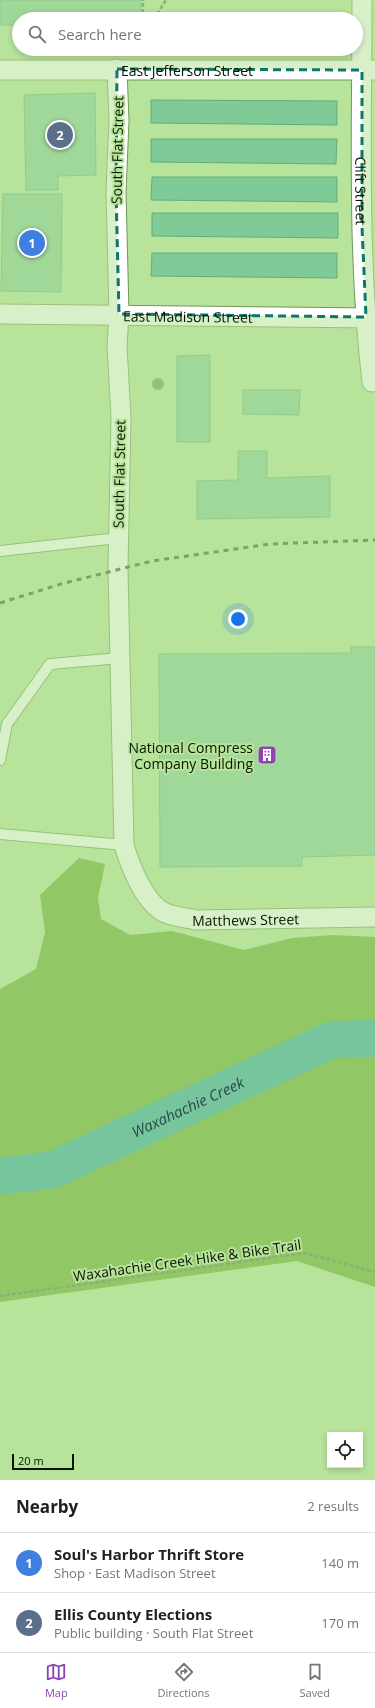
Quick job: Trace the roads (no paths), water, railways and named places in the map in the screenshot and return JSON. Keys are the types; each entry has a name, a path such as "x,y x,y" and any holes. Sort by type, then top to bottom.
{"street":[{"name":"Clift Street","path":"362,0 369,70 362,227 371,317 372,382"},
{"name":"South Flat Street","path":"117,69 119,121 116,192 119,314 117,346 120,417 118,538 124,845 135,876"},
{"name":"East Jefferson Street","path":"0,70 369,70"},
{"name":"East Madison Street","path":"0,314 371,317"},
{"name":"Matthews Street","path":"135,876 156,907 167,914 196,920 375,917"}],"lane":[{"path":"0,551 118,538"},
{"path":"0,760 7,724 50,664 120,658"},
{"path":"0,834 124,845"}],"waterway":[{"name":"Waxahachie Creek","path":"0,1176 52,1170 331,1040 375,1038"}],"railway":[{"path":"0,603 61,584 152,561 270,544 375,540"}],"place":[{"name":"Ellis County Elections","path":"60,135"},
{"name":"Soul's Harbor Thrift Store","path":"32,243"},
{"name":"National Compress Company Building","path":"267,755"}]}
